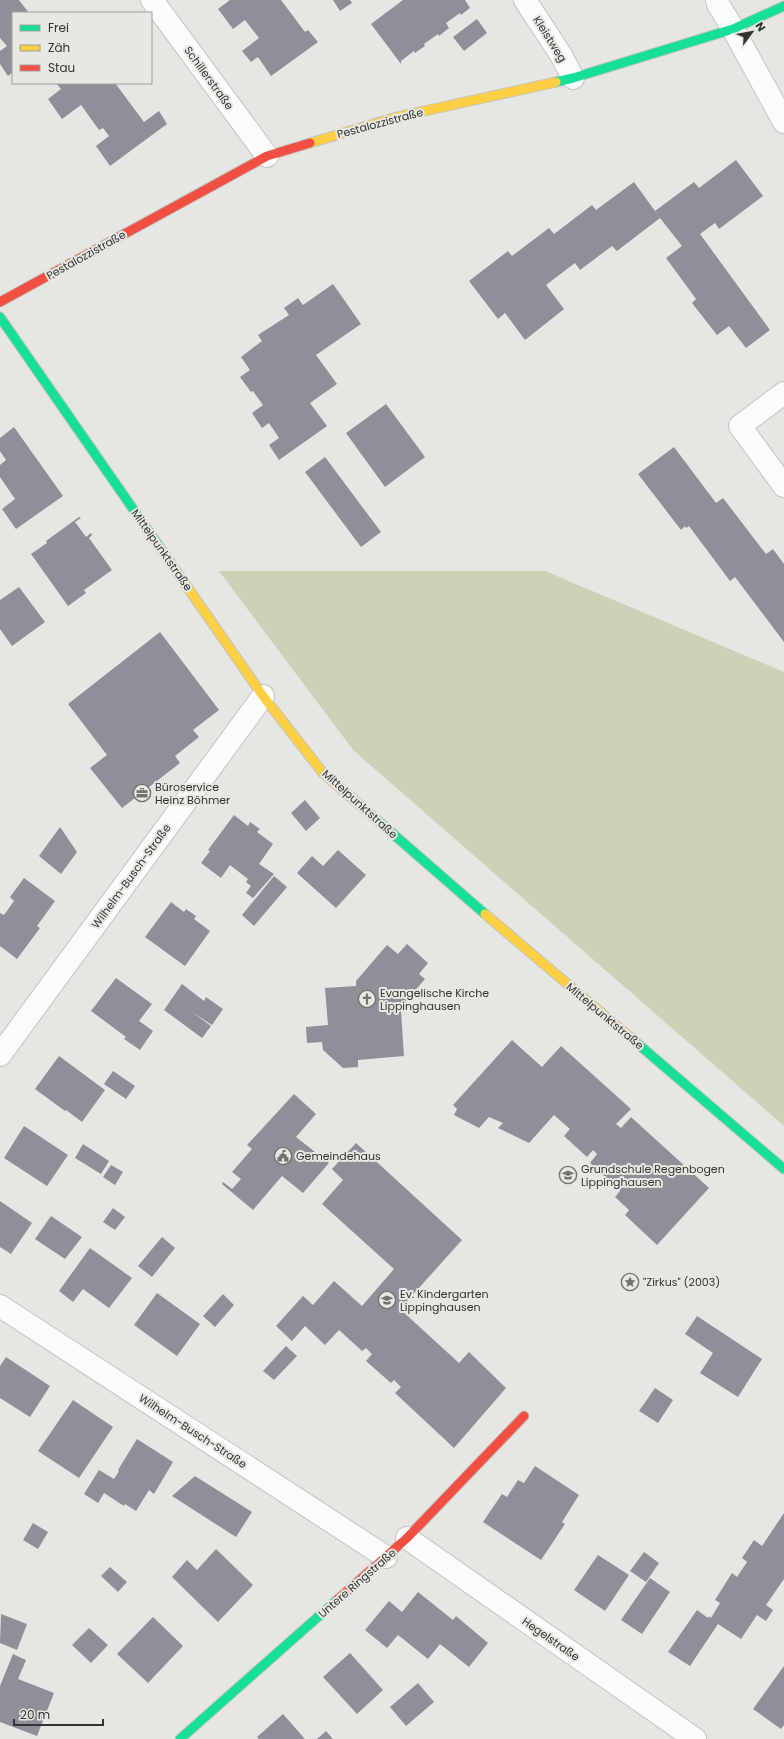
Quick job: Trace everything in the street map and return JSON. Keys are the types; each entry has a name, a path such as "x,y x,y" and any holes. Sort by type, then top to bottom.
{"street":[{"name":"Schillerstraße","path":"152,0 267,156"},
{"name":"Kleistweg","path":"525,0 562,55 573,78"},
{"path":"717,0 784,122"},
{"name":"Pestalozzistraße","path":"0,302 267,156 397,117 573,78 733,29 784,6"},
{"name":"Mittelpunktstraße","path":"0,317 263,696 323,773 784,1169"},
{"path":"784,393 740,426 784,486"},
{"name":"Wilhelm-Busch-Straße","path":"0,1055 263,696"},
{"name":"Wilhelm-Busch-Straße","path":"0,1306 386,1557"},
{"name":"Untere Ringstraße","path":"180,1739 407,1538 524,1416"},
{"name":"Hegelstraße","path":"407,1538 695,1739"}],"green space":[{"path":"219,571 545,571 784,672 784,1126 353,750"}],"building":[{"path":"0,0 19,0 28,12 12,12 12,73 8,76 0,64 0,51 7,46 0,38"},
{"path":"230,0 281,0 305,32 308,30 318,42 271,76 258,57 251,62 242,51 259,38 245,20 233,29 218,9"},
{"path":"333,0 350,0 352,3 340,11"},
{"path":"403,0 465,0 470,8 446,23 449,28 439,36 438,34 424,44 425,46 415,53 414,51 401,61 401,64 371,24"},
{"path":"477,19 487,33 464,51 453,37"},
{"path":"57,84 116,84 144,122 159,111 167,124 110,166 96,146 109,136 103,128 99,130 81,105 62,119 48,99 61,89"},
{"path":"736,160 763,196 719,229 715,223 700,234 770,330 746,348 729,326 717,335 692,303 696,299 666,258 682,246 660,218 617,251 612,246 580,270 575,263 546,285 564,309 525,340 505,313 498,319 469,281 508,251 512,256 549,228 554,234 592,205 596,210 634,182 655,211 694,182 699,188"},
{"path":"333,284 361,324 316,355 337,384 310,403 327,426 279,460 269,445 279,438 269,423 262,428 252,413 263,405 240,377 250,370 241,357 262,341 258,335 289,315 284,308 298,298 303,305"},
{"path":"386,404 425,457 385,487 346,433"},
{"path":"14,427 63,496 16,529 2,509 15,499 0,477 0,465 6,460 0,451 0,438"},
{"path":"674,447 716,503 723,498 766,554 773,549 784,564 784,642 735,577 730,581 689,526 686,528 685,526 681,530 638,474"},
{"path":"325,457 381,532 361,547 305,472"},
{"path":"79,517 81,518 75,522 86,537 91,533 92,535 89,538 112,570 84,590 86,593 68,606 31,554"},
{"path":"19,587 45,622 12,646 0,629 0,600"},
{"path":"160,632 219,710 193,730 199,737 175,756 180,763 122,808 90,768 107,755 68,704"},
{"path":"305,800 320,818 306,831 291,813"},
{"path":"234,815 248,826 250,822 260,829 257,832 273,844 259,864 274,874 253,898 246,893 251,886 246,882 248,879 230,865 221,878 201,863 210,851 208,850"},
{"path":"60,827 77,852 61,874 39,856"},
{"path":"338,850 366,875 336,908 297,873 312,856 323,866"},
{"path":"274,876 287,887 254,926 242,915"},
{"path":"24,878 55,901 37,926 40,928 17,959 0,946 0,913 4,915 14,901 10,897"},
{"path":"171,902 184,912 186,909 196,916 194,919 210,931 185,966 145,937"},
{"name":"Evangelische Kirche Lippinghausen","path":"407,944 428,963 419,974 425,979 399,1009 401,1011 404,1056 358,1060 358,1067 343,1068 323,1050 322,1042 307,1043 306,1027 328,1025 325,988 356,986 356,981 387,945 398,954"},
{"path":"116,978 152,1004 139,1021 153,1031 140,1050 124,1039 126,1037 91,1011"},
{"path":"182,984 204,1001 206,997 223,1009 212,1025 192,1012 211,1026 202,1038 164,1010"},
{"path":"512,1040 542,1067 561,1046 631,1109 616,1124 621,1128 631,1117 709,1188 657,1245 625,1215 629,1210 615,1197 620,1191 590,1163 597,1154 593,1150 587,1157 564,1136 570,1129 554,1115 529,1143 498,1128 503,1123 489,1117 479,1128 454,1115 457,1109 453,1105"},
{"path":"59,1056 105,1090 82,1122 35,1089"},
{"path":"113,1071 135,1086 126,1099 104,1084"},
{"name":"Gemeindehaus","path":"294,1094 316,1114 296,1137 329,1163 303,1193 282,1176 253,1210 222,1184 223,1182 232,1189 241,1179 232,1172 252,1149 247,1145"},
{"path":"24,1126 68,1155 47,1186 4,1158"},
{"name":"Ev. Kindergarten Lippinghausen","path":"356,1143 462,1240 400,1309 459,1363 469,1352 506,1388 454,1448 395,1393 401,1387 394,1380 391,1383 366,1361 372,1354 366,1348 362,1351 339,1330 325,1345 305,1326 292,1341 276,1326 303,1296 313,1305 334,1281 362,1306 394,1269 322,1204 343,1180 332,1169"},
{"path":"83,1144 109,1161 101,1174 75,1158"},
{"path":"111,1165 123,1172 115,1185 103,1177"},
{"path":"0,1201 32,1223 11,1254 0,1247"},
{"path":"113,1208 125,1217 115,1230 103,1222"},
{"path":"51,1216 82,1237 65,1259 35,1239"},
{"path":"162,1237 175,1248 152,1277 138,1266"},
{"path":"90,1248 132,1278 109,1308 83,1289 73,1302 59,1291"},
{"path":"157,1293 200,1324 177,1356 134,1325"},
{"path":"223,1294 234,1305 215,1327 203,1316"},
{"path":"697,1316 762,1359 738,1397 700,1373 713,1353 685,1334"},
{"path":"286,1346 297,1356 274,1380 263,1371"},
{"path":"6,1357 50,1386 30,1417 0,1398 0,1366"},
{"path":"655,1388 673,1400 658,1423 639,1411"},
{"path":"73,1400 113,1427 79,1478 38,1451"},
{"path":"137,1439 173,1462 154,1494 149,1490 136,1511 125,1504 124,1506 104,1493 98,1503 84,1494 99,1470 114,1479"},
{"path":"535,1466 579,1495 562,1522 565,1524 541,1560 483,1522 502,1494 507,1497 518,1480 524,1483"},
{"path":"195,1476 252,1512 236,1537 172,1496"},
{"path":"784,1513 784,1579 766,1605 773,1610 766,1621 757,1615 741,1639 718,1624 690,1666 668,1652 697,1610 708,1618 709,1616 711,1618 720,1603 715,1600 732,1573 737,1577 747,1562 742,1558 754,1540 762,1546"},
{"path":"33,1523 48,1532 38,1549 23,1540"},
{"path":"216,1549 253,1585 218,1622 172,1577 187,1560 197,1570"},
{"path":"644,1552 659,1563 646,1582 630,1571"},
{"path":"598,1555 629,1575 605,1611 574,1590"},
{"path":"110,1567 127,1582 118,1592 101,1576"},
{"path":"650,1578 670,1592 642,1634 621,1620"},
{"path":"418,1592 453,1620 456,1616 488,1643 469,1667 440,1644 428,1659 398,1635 387,1648 365,1630 389,1601 402,1612"},
{"path":"1,1614 27,1624 17,1650 0,1643"},
{"path":"153,1617 183,1646 148,1683 117,1654"},
{"path":"89,1628 108,1645 91,1663 72,1645"},
{"path":"350,1653 383,1690 357,1714 323,1677"},
{"path":"13,1654 26,1660 18,1679 54,1693 37,1736 0,1722 0,1686"},
{"path":"784,1666 784,1725 781,1729 753,1709"},
{"path":"418,1683 434,1702 406,1726 390,1707"},
{"path":"283,1714 305,1739 259,1739 257,1737"},
{"path":"326,1731 333,1739 317,1739"}],"traffic: fast":[{"path":"556,82 733,29 784,6"},
{"path":"0,317 165,555"},
{"path":"354,800 485,914"},
{"path":"631,1038 784,1169"},
{"path":"180,1739 337,1600"}],"traffic: slow":[{"path":"310,143 397,117 556,82"},
{"path":"165,555 263,696 323,773 354,800"},
{"path":"485,914 631,1038"}],"traffic: jam":[{"path":"0,302 267,156 310,143"},
{"path":"337,1600 407,1538 524,1416"}],"place":[{"name":"Büroservice Heinz Böhmer","path":"142,793"},
{"name":"Evangelische Kirche Lippinghausen","path":"367,999"},
{"name":"Gemeindehaus","path":"283,1156"},
{"name":"Grundschule Regenbogen Lippinghausen","path":"568,1175"},
{"name":"\"Zirkus\" (2003)","path":"630,1282"},
{"name":"Ev. Kindergarten Lippinghausen","path":"387,1300"}]}
